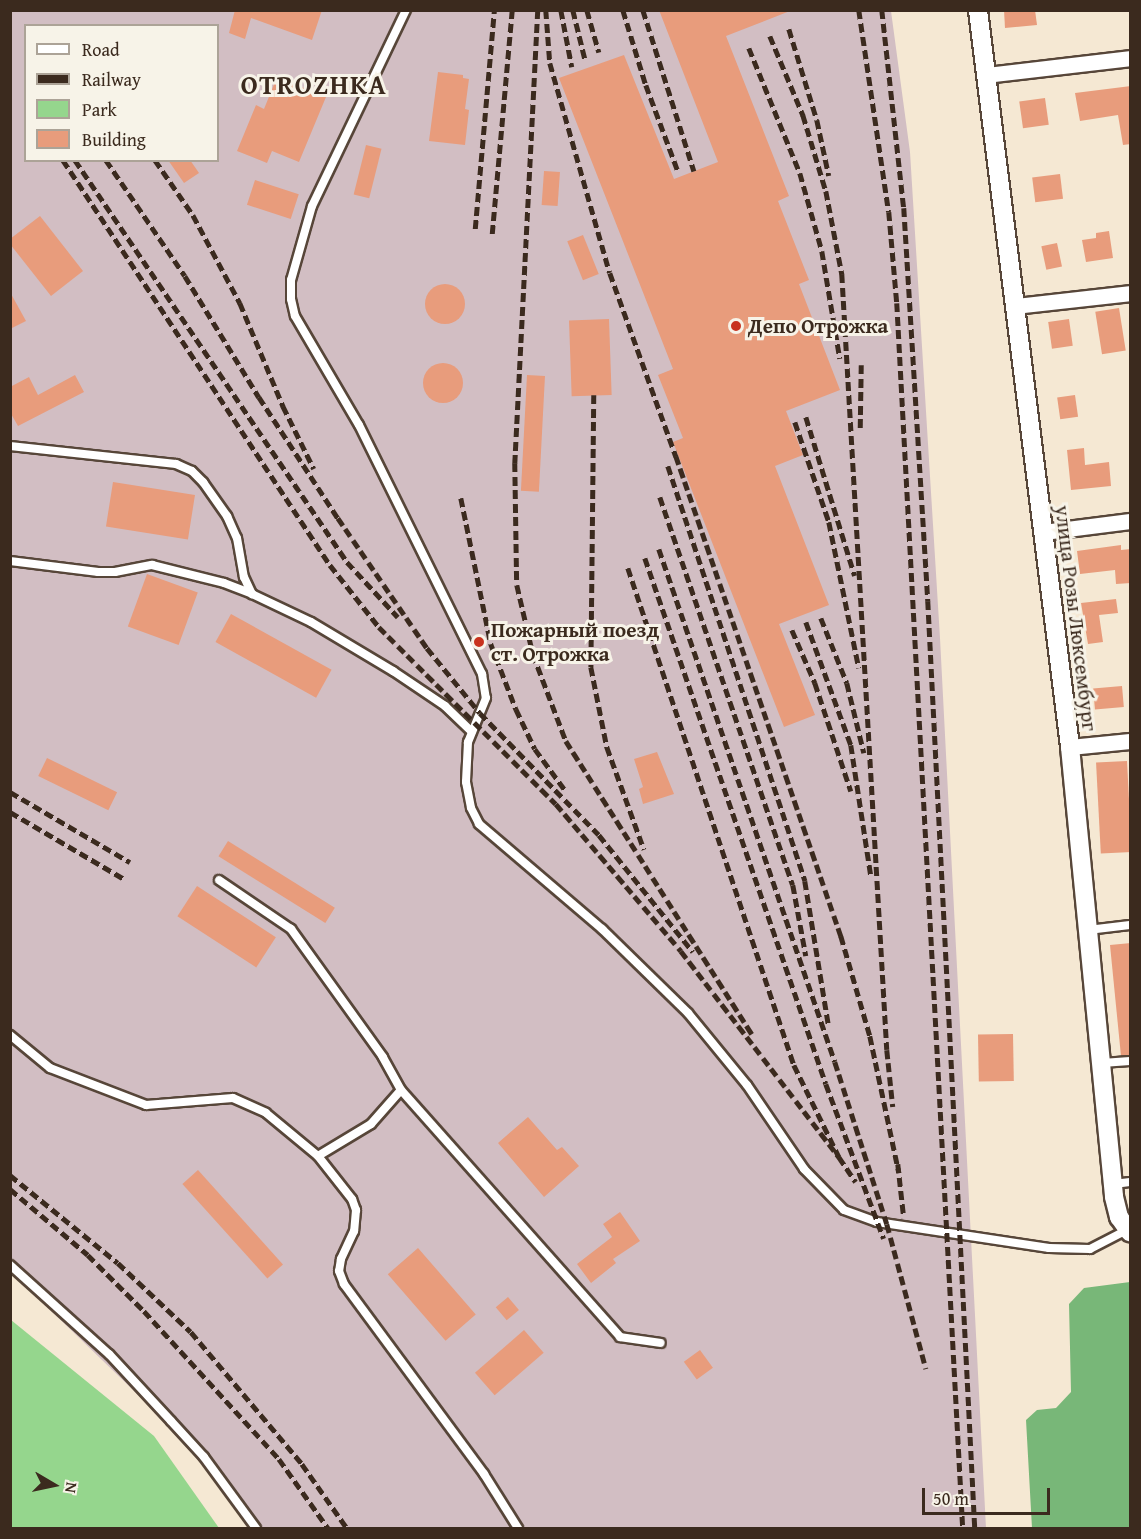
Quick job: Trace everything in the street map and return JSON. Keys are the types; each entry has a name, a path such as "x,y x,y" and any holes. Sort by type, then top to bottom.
{"street":[{"name":"улица Розы Люксембург","path":"978,10 1070,747 1101,1063 1121,1183 1119,1217 1129,1231"},
{"path":"986,75 1131,58"},
{"path":"1015,306 1131,293"},
{"path":"1043,532 1131,521"},
{"path":"1070,747 1131,741"}],"lane":[{"path":"406,10 312,206 291,280 291,299 295,316 359,425 482,674 486,698 468,742 466,782 471,808 479,824 602,929 688,1013 747,1085 804,1169 843,1210 887,1224 1005,1244 1069,1250 1090,1249 1129,1231"},
{"path":"10,446 176,464 192,471 203,482 227,516 237,538 244,577 252,594"},
{"path":"10,561 98,573 152,565 224,583 311,622 393,671 445,706 472,732"},
{"path":"219,880 291,929 383,1057 401,1090 620,1337 661,1342"},
{"path":"1088,930 1131,925"},
{"path":"10,1035 50,1068 146,1105 233,1098 266,1113 318,1156 352,1199 356,1210 354,1232 341,1259 339,1271 344,1284 484,1474 518,1528"},
{"path":"1101,1063 1131,1061"},
{"path":"318,1156 371,1124 401,1090"},
{"path":"10,1265 109,1354 171,1420 204,1457 256,1528"}],"shaded area":[{"path":"11,11 891,11 910,152 940,638 986,1528 248,1528 191,1446 11,1272"}],"green space":[{"path":"1130,1282 1130,1528 1032,1528 1026,1420 1037,1410 1056,1408 1071,1392 1069,1304 1084,1288"},
{"path":"11,1320 154,1436 219,1528 11,1528"}],"building":[{"path":"235,10 322,10 312,40 251,18 245,39 229,33"},
{"name":"Депо Отрожка","path":"659,10 790,11 726,36 789,196 778,201 809,280 799,284 840,390 786,411 803,455 775,466 829,605 779,624 815,715 784,727 673,442 683,438 658,375 673,369 559,78 624,55 674,179 718,162"},
{"path":"1004,10 1035,10 1037,25 1005,28"},
{"path":"438,72 463,75 463,78 469,79 465,109 469,110 465,145 429,141"},
{"path":"277,77 326,97 299,162 272,151 267,163 237,151 256,105 264,109"},
{"path":"1131,86 1131,144 1123,145 1118,115 1080,121 1075,93"},
{"path":"1045,98 1049,125 1023,128 1019,102"},
{"path":"366,145 382,149 369,198 354,194"},
{"path":"169,162 191,162 199,173 184,183"},
{"path":"544,171 560,172 558,206 542,205"},
{"path":"1060,174 1063,199 1035,202 1032,177"},
{"path":"255,180 299,194 291,219 247,205"},
{"path":"40,216 83,271 51,296 10,244 10,239"},
{"path":"1109,231 1113,258 1086,262 1082,240 1096,238 1096,233"},
{"path":"583,235 599,274 583,280 567,241"},
{"path":"1057,243 1062,266 1046,270 1041,246"},
{"path":"445,284 459,290 465,304 459,318 445,324 431,318 425,304 431,290"},
{"path":"10,292 26,321 10,329"},
{"path":"1119,308 1126,350 1102,354 1095,312"},
{"path":"609,319 612,395 572,396 569,320"},
{"path":"1069,319 1073,346 1052,349 1048,322"},
{"path":"443,363 457,369 463,383 457,397 443,403 429,397 423,383 429,369"},
{"path":"75,375 84,392 18,426 10,412 10,387 29,377 38,395"},
{"path":"527,375 545,376 539,492 521,491"},
{"path":"1075,395 1078,417 1060,419 1057,398"},
{"path":"1084,448 1085,465 1109,462 1111,486 1071,490 1067,450"},
{"path":"113,482 195,495 188,539 106,526"},
{"path":"1121,545 1121,550 1131,549 1131,583 1116,584 1115,570 1080,574 1077,551"},
{"path":"147,574 198,592 179,645 128,627"},
{"path":"1116,599 1118,613 1099,615 1103,642 1088,644 1081,603"},
{"path":"231,614 332,670 316,698 215,642"},
{"path":"1122,686 1124,707 1095,709 1093,689"},
{"path":"657,752 674,794 643,804 639,789 643,787 634,759"},
{"path":"47,758 117,792 108,810 38,776"},
{"path":"1127,761 1130,852 1101,853 1096,763"},
{"path":"228,841 335,908 325,923 218,856"},
{"path":"197,886 276,937 256,967 177,916"},
{"path":"1131,943 1131,1055 1121,1056 1110,945"},
{"path":"1013,1034 1014,1081 979,1082 978,1035"},
{"path":"528,1117 557,1150 562,1147 579,1166 544,1197 498,1143"},
{"path":"198,1170 283,1264 267,1278 182,1184"},
{"path":"620,1212 640,1241 613,1259 616,1263 591,1283 577,1264 612,1237 603,1224"},
{"path":"418,1248 476,1314 446,1341 388,1274"},
{"path":"508,1297 519,1310 507,1320 496,1307"},
{"path":"524,1330 544,1353 495,1395 475,1373"},
{"path":"700,1350 713,1368 697,1380 684,1362"}],"railway":[{"path":"475,229 494,10"},
{"path":"492,234 512,10"},
{"path":"538,10 515,463 517,585 533,654 566,741 752,1034"},
{"path":"546,10 550,63 610,273 676,456 841,936 870,1036 899,1173"},
{"path":"561,10 572,67"},
{"path":"573,10 585,59"},
{"path":"587,10 599,52"},
{"path":"623,10 646,85 678,171"},
{"path":"643,10 694,171"},
{"path":"859,10 889,212 897,303 963,1528"},
{"path":"882,10 904,208 928,601 975,1528"},
{"path":"789,29 817,120 829,176"},
{"path":"770,36 803,115 826,191 842,274 887,1050 893,1107"},
{"path":"749,48 800,173 822,251 840,358"},
{"path":"64,162 330,565 379,627 556,804 681,951 839,1157"},
{"path":"76,162 347,562 398,617"},
{"path":"107,162 185,276 259,397 338,518 427,648 480,713 599,835 693,952"},
{"path":"156,162 193,215 240,303 283,406 314,469"},
{"path":"860,428 861,365"},
{"path":"594,395 591,667 607,747 644,849"},
{"path":"806,417 855,576"},
{"path":"795,422 829,522 859,668"},
{"path":"668,466 805,881 829,1027"},
{"path":"660,497 793,885 806,956"},
{"path":"461,498 491,644 516,709 535,749 565,790"},
{"path":"659,549 835,1062 887,1224 926,1369"},
{"path":"645,558 826,1084 884,1239"},
{"path":"628,568 794,1065 839,1157 856,1182"},
{"path":"821,618 847,683 864,753"},
{"path":"806,622 851,745 871,875"},
{"path":"792,630 815,683 851,791"},
{"path":"10,792 130,862"},
{"path":"10,812 124,879"},
{"path":"898,1164 904,1218"},
{"path":"10,1175 118,1263 191,1332 302,1464 347,1528"},
{"path":"10,1189 88,1255 144,1311 279,1459 328,1528"}],"place":[{"name":"Депо Отрожка","path":"736,326"},
{"name":"Пожарный поезд ст. Отрожка","path":"479,642"}],"district":[{"name":"OTROZHKA","path":"314,85"}]}
